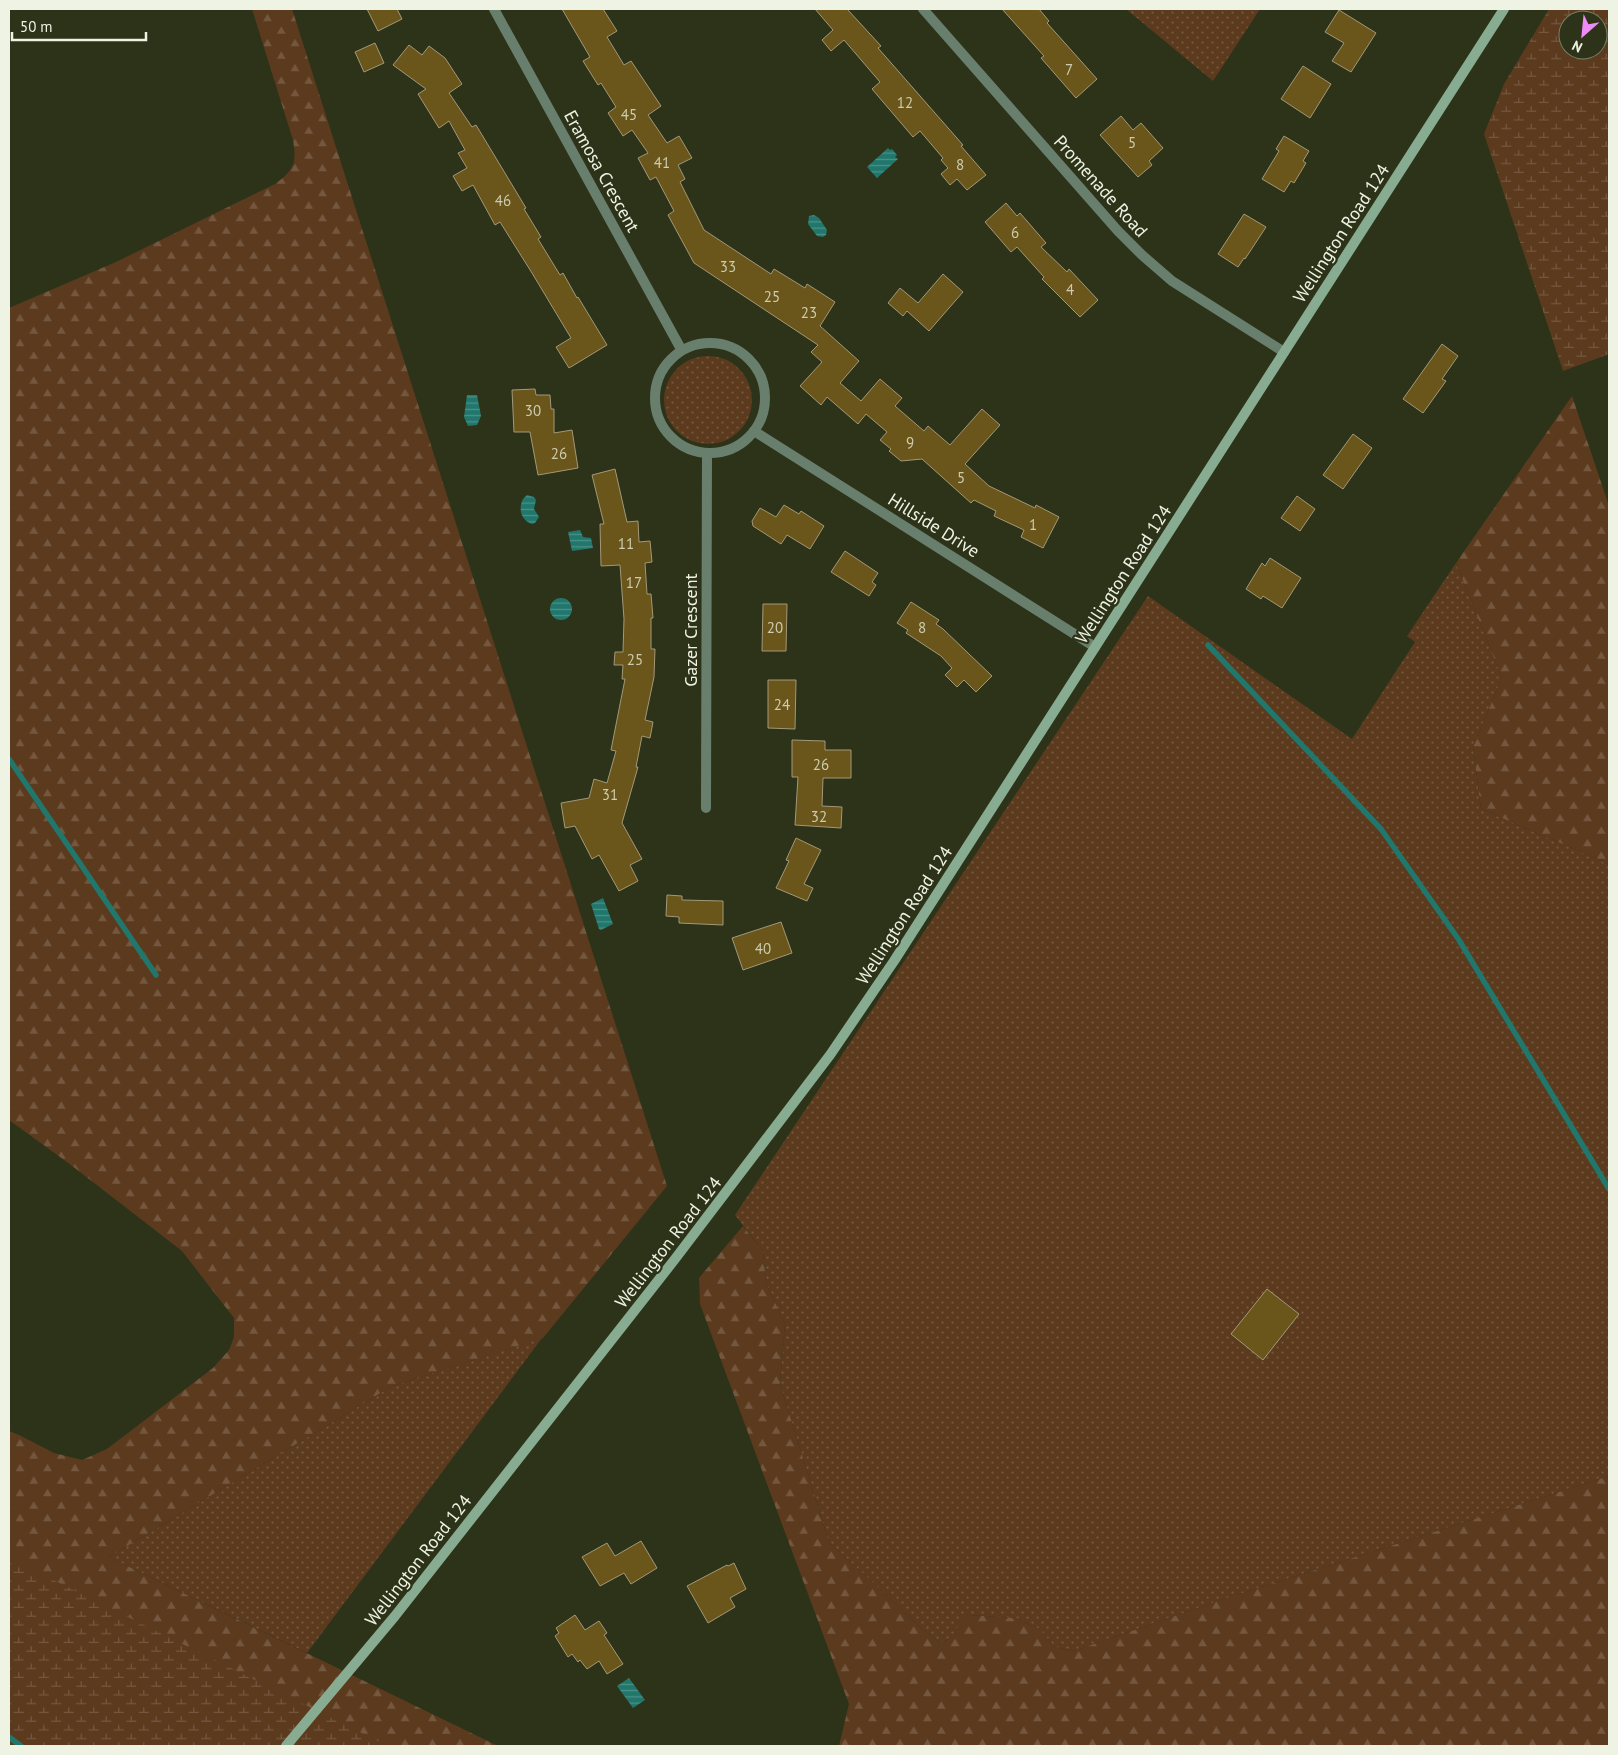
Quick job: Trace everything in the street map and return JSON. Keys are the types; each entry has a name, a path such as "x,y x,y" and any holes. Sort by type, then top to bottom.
{"main road":[{"name":"Wellington Road 124","path":"286,1746 395,1616 687,1244 830,1055 894,962 1504,9"}],"street":[{"name":"Eramosa Crescent","path":"494,9 681,349"},
{"name":"Promenade Road","path":"923,9 1118,231 1142,255 1172,281 1284,352"},
{"path":"703,342 725,344 744,354 758,370 765,390 764,411 754,431 742,443 725,451 707,453 690,449 674,440 662,426 656,409 655,390 660,373 671,358 681,349 703,342"},
{"name":"Hillside Drive","path":"754,431 1095,647"},
{"name":"Gazer Crescent","path":"706,808 707,453"}],"green space":[{"path":"252,9 292,9 667,1186 543,1338 392,1386 109,1557 498,1746 9,1746 9,1431 54,1453 82,1460 107,1449 213,1368 229,1350 234,1337 234,1318 182,1251 71,1165 9,1120 9,308 116,262 275,184 286,175 293,166 294,161 293,140"},
{"path":"1126,9 1260,9 1213,81"},
{"path":"1549,9 1609,9 1609,354 1563,371 1484,134 1504,84"},
{"path":"708,356 725,360 739,369 748,383 752,400 748,417 739,431 725,440 708,444 691,440 677,431 668,417 664,400 668,383 677,369 691,360"},
{"path":"1572,396 1609,506 1609,864 1481,809 1473,747 1502,678 1456,563"},
{"path":"1456,563 1502,678 1473,747 1481,809 1609,864 1609,1476 1218,1601 1074,1651 1055,1647 1039,1629 1016,1618 968,1615 953,1634 941,1643 930,1636 829,1542 780,1384 785,1324 766,1283 763,1251 735,1215 1148,596 1352,739 1415,642 1407,636"},
{"path":"743,1226 763,1251 766,1283 785,1324 780,1384 829,1542 930,1636 941,1643 951,1636 961,1621 968,1615 1016,1618 1039,1629 1055,1647 1074,1651 1218,1601 1609,1476 1609,1746 839,1746 849,1704 700,1304 699,1278"},
{"path":"542,1338 307,1653 109,1557 392,1386"},
{"path":"9,1558 388,1746 9,1746"}],"water":[{"path":"888,148 892,149 897,155 895,157 898,159 877,178 867,167"},
{"path":"814,215 819,218 827,230 826,235 823,237 817,236 808,224 809,216"},
{"path":"467,395 477,395 481,416 477,425 468,426 464,417"},
{"path":"527,495 534,497 536,500 534,509 539,517 532,524 525,520 521,510 521,503"},
{"path":"580,530 583,537 591,538 593,548 572,551 568,532"},
{"path":"561,598 569,601 572,609 569,617 561,620 553,617 550,609 553,601"},
{"path":"603,898 613,924 601,930 599,929 591,904"},
{"path":"629,1678 645,1700 633,1708 617,1686"}],"building":[{"path":"367,9 397,9 402,19 378,31"},
{"path":"562,9 603,9 617,31 607,37 624,65 631,61 661,106 648,115 667,143 679,136 692,158 678,165 685,179 680,182 704,230 771,274 774,269 805,288 807,284 835,302 820,326 859,361 840,383 861,401 880,379 902,398 895,406 924,431 928,426 950,445 982,409 1000,425 965,464 989,486 1035,508 1036,505 1059,517 1043,548 1021,537 1024,530 994,516 996,511 974,500 971,503 922,459 901,461 880,440 887,432 866,414 858,424 827,397 821,405 800,386 822,362 811,352 818,345 694,263 668,215 674,211 656,177 650,180 638,158 648,153 632,130 623,136 608,113 616,107 601,83 598,85 583,61 590,57"},
{"path":"815,9 847,9 881,46 878,48 963,145 961,146 986,175 967,190 957,179 950,185 941,174 948,168 941,160 943,158 920,131 913,137 872,89 880,82 844,40 831,51 822,40 833,30"},
{"path":"1002,9 1039,9 1049,21 1047,23 1097,79 1076,98 1041,58 1044,56"},
{"path":"1339,10 1376,33 1351,72 1332,61 1344,43 1325,32"},
{"path":"375,43 384,63 364,72 355,52"},
{"path":"409,45 422,55 429,46 445,58 462,84 449,93 472,127 476,125 526,208 524,209 541,237 538,239 560,275 563,273 607,345 569,368 556,347 571,338 532,273 500,222 495,225 473,185 462,191 453,176 467,168 458,153 465,150 449,121 439,128 418,94 426,89 393,65"},
{"path":"1303,66 1331,84 1310,118 1281,99"},
{"path":"1121,116 1133,130 1141,123 1163,148 1149,161 1152,165 1138,177 1100,135"},
{"path":"1284,136 1309,151 1303,161 1306,163 1294,183 1291,181 1284,192 1262,179 1279,151 1276,149"},
{"path":"1006,203 1017,216 1020,213 1046,243 1041,247 1067,272 1069,269 1098,300 1080,317 1042,279 1044,277 1017,247 1011,252 985,222"},
{"path":"1244,214 1266,227 1238,267 1218,254"},
{"path":"943,274 963,292 929,331 907,311 903,316 888,303 900,288 918,303"},
{"path":"1442,344 1458,356 1442,379 1446,381 1423,413 1403,399"},
{"path":"535,389 536,395 550,395 551,409 554,409 554,433 572,430 578,468 538,475 530,432 514,432 512,390"},
{"path":"1353,434 1372,448 1343,489 1323,475"},
{"path":"615,469 627,522 638,521 639,542 650,541 652,562 645,563 647,594 651,594 653,618 651,618 651,649 655,649 654,677 645,720 653,722 650,738 642,736 636,767 638,767 622,823 642,859 630,865 638,881 619,891 599,855 592,859 575,826 565,828 561,803 589,798 594,779 607,783 616,751 611,750 625,679 622,679 623,665 614,665 615,652 623,652 624,619 620,565 601,566 600,524 604,524 592,475"},
{"path":"1297,496 1315,509 1300,531 1281,518"},
{"path":"784,505 799,514 801,511 824,526 810,549 787,535 781,544 753,526 752,521 760,508 776,517"},
{"path":"845,551 878,573 872,582 876,585 869,596 831,572"},
{"path":"1270,558 1301,578 1282,608 1263,596 1261,599 1246,589 1262,563 1265,566"},
{"path":"911,602 939,620 936,624 992,676 976,692 964,680 957,687 945,675 952,668 941,656 906,633 908,630 897,623"},
{"path":"763,604 787,604 786,651 762,651"},
{"path":"768,680 796,680 795,729 768,728"},
{"path":"792,740 825,741 825,750 851,750 851,778 823,778 822,806 842,807 841,828 795,825 798,777 792,777"},
{"path":"796,838 821,850 804,884 813,888 807,901 776,888 789,861 786,860"},
{"path":"667,895 682,896 682,900 723,901 723,925 679,923 679,917 666,916"},
{"path":"781,922 792,953 743,970 732,938"},
{"path":"1267,1289 1299,1314 1263,1360 1231,1334"},
{"path":"641,1541 657,1568 631,1584 624,1573 600,1586 582,1557 607,1543 615,1556"},
{"path":"734,1563 746,1589 730,1598 735,1607 708,1623 687,1586"},
{"path":"575,1615 585,1630 599,1621 607,1633 604,1635 623,1664 607,1674 599,1661 587,1669 572,1654 568,1657 555,1636 559,1633 556,1628"}],"waterway":[{"path":"1208,645 1381,829 1459,940 1609,1189"},
{"path":"9,759 156,975"},
{"path":"9,1737 21,1746"}]}
